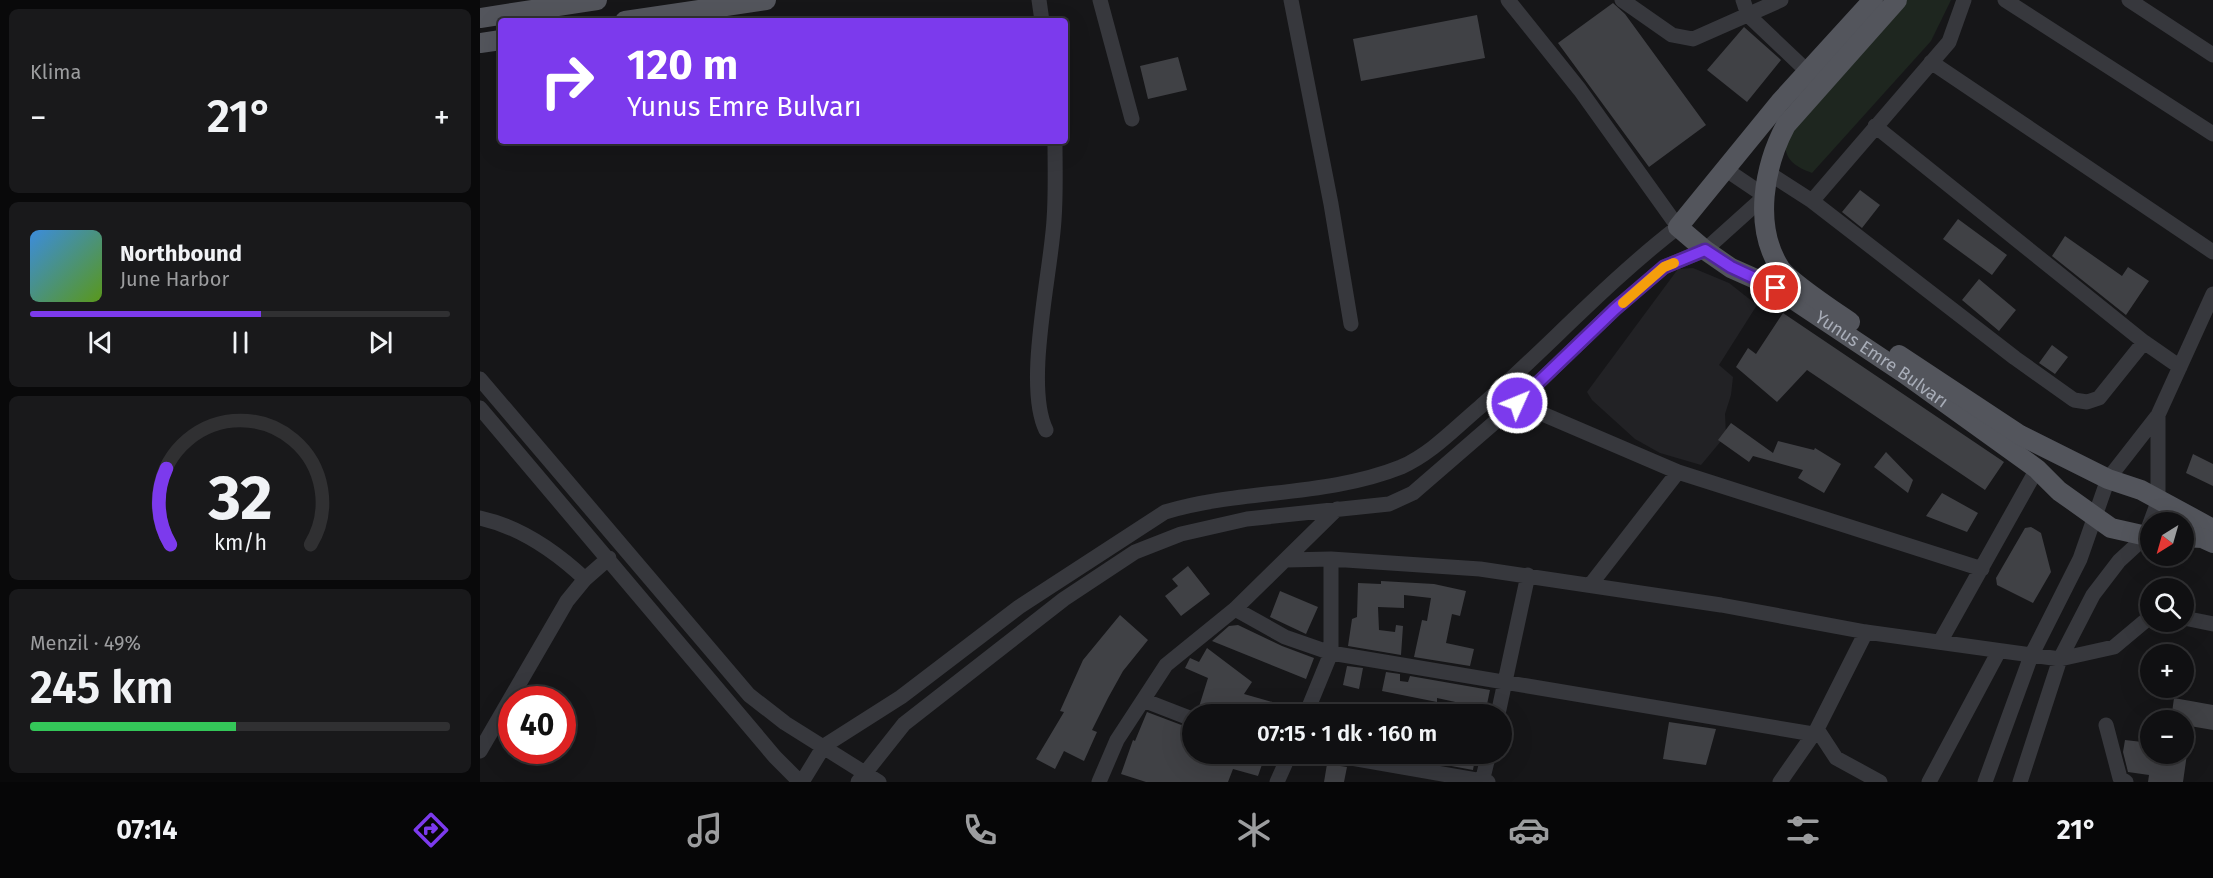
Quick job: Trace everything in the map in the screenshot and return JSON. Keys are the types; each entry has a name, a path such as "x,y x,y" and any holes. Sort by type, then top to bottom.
{"main road":[{"path":"480,18 597,0"},
{"path":"645,18 766,0"},
{"path":"1678,226 1808,72 1873,0"},
{"name":"Yunus Emre Bulvarı","path":"1897,0 1786,125 1774,147 1767,172 1765,196 1772,252 1781,270 1835,312 2020,435 2108,479 2141,490 2158,502 2213,530"},
{"path":"480,43 498,40"},
{"name":"Yunus Emre Bulvarı","path":"1678,226 1705,250 1731,267 1776,288 1905,374 2037,469 2059,491 2094,513 2111,528 2140,535"},
{"path":"2194,538 2213,543"}],"street":[{"path":"1039,0 1042,18"},
{"path":"1100,0 1132,119"},
{"path":"1291,0 1331,204 1351,324"},
{"path":"480,408 775,757 801,782 824,746 901,697 1019,607 1165,512 1188,504 1265,495 1368,477 1402,466 1430,450 1501,388 1644,254 1678,226 1580,90 1508,0"},
{"path":"1622,0 1672,35 1693,39 1781,0"},
{"path":"1743,0 1748,15 1808,72"},
{"path":"1812,201 1949,42 1964,0"},
{"path":"2005,0 2213,134"},
{"path":"2129,0 2213,55"},
{"path":"1931,62 2213,252"},
{"path":"1875,126 2144,342 2180,366"},
{"path":"1046,430 1039,416 1037,378 1054,220 1055,144"},
{"path":"861,777 904,724 1064,599 1135,552 1181,534 1247,519 1389,504 1413,493 1517,403 1615,309 1664,267 1705,250 1765,196 1725,169"},
{"path":"1767,172 1812,201 2015,358 2074,400 2087,402 2099,398 2144,342"},
{"path":"1985,782 2031,656 2080,559 2094,513 2108,479 2158,416 2213,294"},
{"path":"480,379 749,695 784,723 824,746 861,777 879,782"},
{"path":"1517,403 1678,472 1982,569"},
{"path":"2155,512 2158,502 2158,416"},
{"path":"1940,642 2037,469"},
{"path":"1591,584 1678,472"},
{"path":"1102,781 1117,740 1166,665 1235,609 1337,509"},
{"path":"480,518 510,528 546,546 585,579"},
{"path":"2020,782 2060,659 2093,595 2119,561 2140,544"},
{"path":"480,751 567,601 585,579 609,558"},
{"path":"1286,560 1331,559 1480,568 1591,584 1866,632 2060,659 2114,647 2140,625"},
{"path":"1310,704 1330,653 1331,559"},
{"path":"1500,704 1528,575"},
{"path":"1235,609 1285,637 1330,653 1815,731 1836,758 1880,782"},
{"path":"2194,620 2213,624"},
{"path":"1780,782 1815,731 1866,632"},
{"path":"1929,782 1999,651"},
{"path":"1143,700 1182,715"},
{"path":"2106,724 2120,778 2127,782"},
{"path":"1277,782 1285,764"},
{"path":"1383,764 1484,782 1487,764"}],"shaded area":[{"path":"1906,0 1951,0 1931,41 1812,173 1796,165 1789,158 1785,141"},
{"path":"1693,268 1729,283 1757,305 1719,365 1733,377 1731,395 1725,414 1726,435 1701,465 1660,453 1635,439 1592,400 1587,392 1678,269"}],"building":[{"path":"1613,3 1625,14 1706,125 1649,167 1558,43"},
{"path":"1477,15 1485,58 1361,81 1353,39"},
{"path":"1744,27 1781,60 1747,102 1707,70"},
{"path":"1178,57 1187,90 1148,99 1140,66"},
{"path":"1860,190 1880,205 1862,228 1842,212"},
{"path":"1958,219 2007,255 1992,275 1943,239"},
{"path":"2065,236 2122,276 2128,267 2149,281 2126,315 2052,256"},
{"path":"1979,279 2016,310 1999,331 1962,300"},
{"path":"1783,313 2004,462 1985,490 1807,370 1777,402 1736,367 1748,348 1756,354"},
{"path":"2052,345 2068,357 2055,374 2039,363"},
{"path":"1731,423 1773,453 1778,441 1814,450 1815,448 1841,464 1824,493 1798,478 1803,470 1753,456 1749,462 1718,440"},
{"path":"1886,452 1913,480 1908,493 1874,467"},
{"path":"2193,454 2213,464 2213,486 2186,473"},
{"path":"1942,493 1978,513 1967,532 1926,516"},
{"path":"2031,527 2041,533 2051,572 2033,603 1997,585 1996,578 2025,528"},
{"path":"1188,566 1210,594 1181,616 1165,596 1178,586 1172,579"},
{"path":"1381,581 1434,584 1466,591 1460,616 1452,614 1446,643 1474,649 1470,666 1414,657 1422,620 1427,621 1431,598 1404,595 1404,608 1378,607 1379,630 1395,632 1396,625 1403,626 1401,655 1348,646 1352,619 1357,617 1358,583 1381,584"},
{"path":"1280,591 1318,607 1306,634 1270,617"},
{"path":"1120,615 1148,640 1123,671 1108,698 1092,730 1097,732 1084,761 1064,751 1055,769 1036,759 1064,712 1060,711 1083,660"},
{"path":"1238,625 1314,658 1306,679 1212,641 1229,626"},
{"path":"1207,648 1252,682 1244,694 1279,704 1200,704 1208,678 1185,668 1190,658 1199,662"},
{"path":"1347,666 1363,668 1359,689 1343,685"},
{"path":"1386,672 1400,674 1400,681 1408,682 1410,676 1490,690 1487,704 1460,704 1437,698 1437,702 1382,691"},
{"path":"2174,698 2213,705 2213,730 2194,727 2194,710 2172,710"},
{"path":"1147,712 1182,725 1182,764 1262,764 1258,776 1233,769 1228,782 1146,782 1121,774 1133,740 1135,741"},
{"path":"1669,722 1716,729 1706,765 1663,759"},
{"path":"2125,740 2140,742 2140,764 2186,764 2183,782 2148,782 2149,775 2128,772 2123,752"},
{"path":"1327,764 1347,767 1344,782 1324,782"},
{"path":"1440,764 1474,764 1473,770"}],"slow traffic":[{"path":"1623,303 1664,267 1674,263"}],"route":[{"path":"1517,403 1615,309 1664,267 1705,250 1731,267 1776,288"}]}
